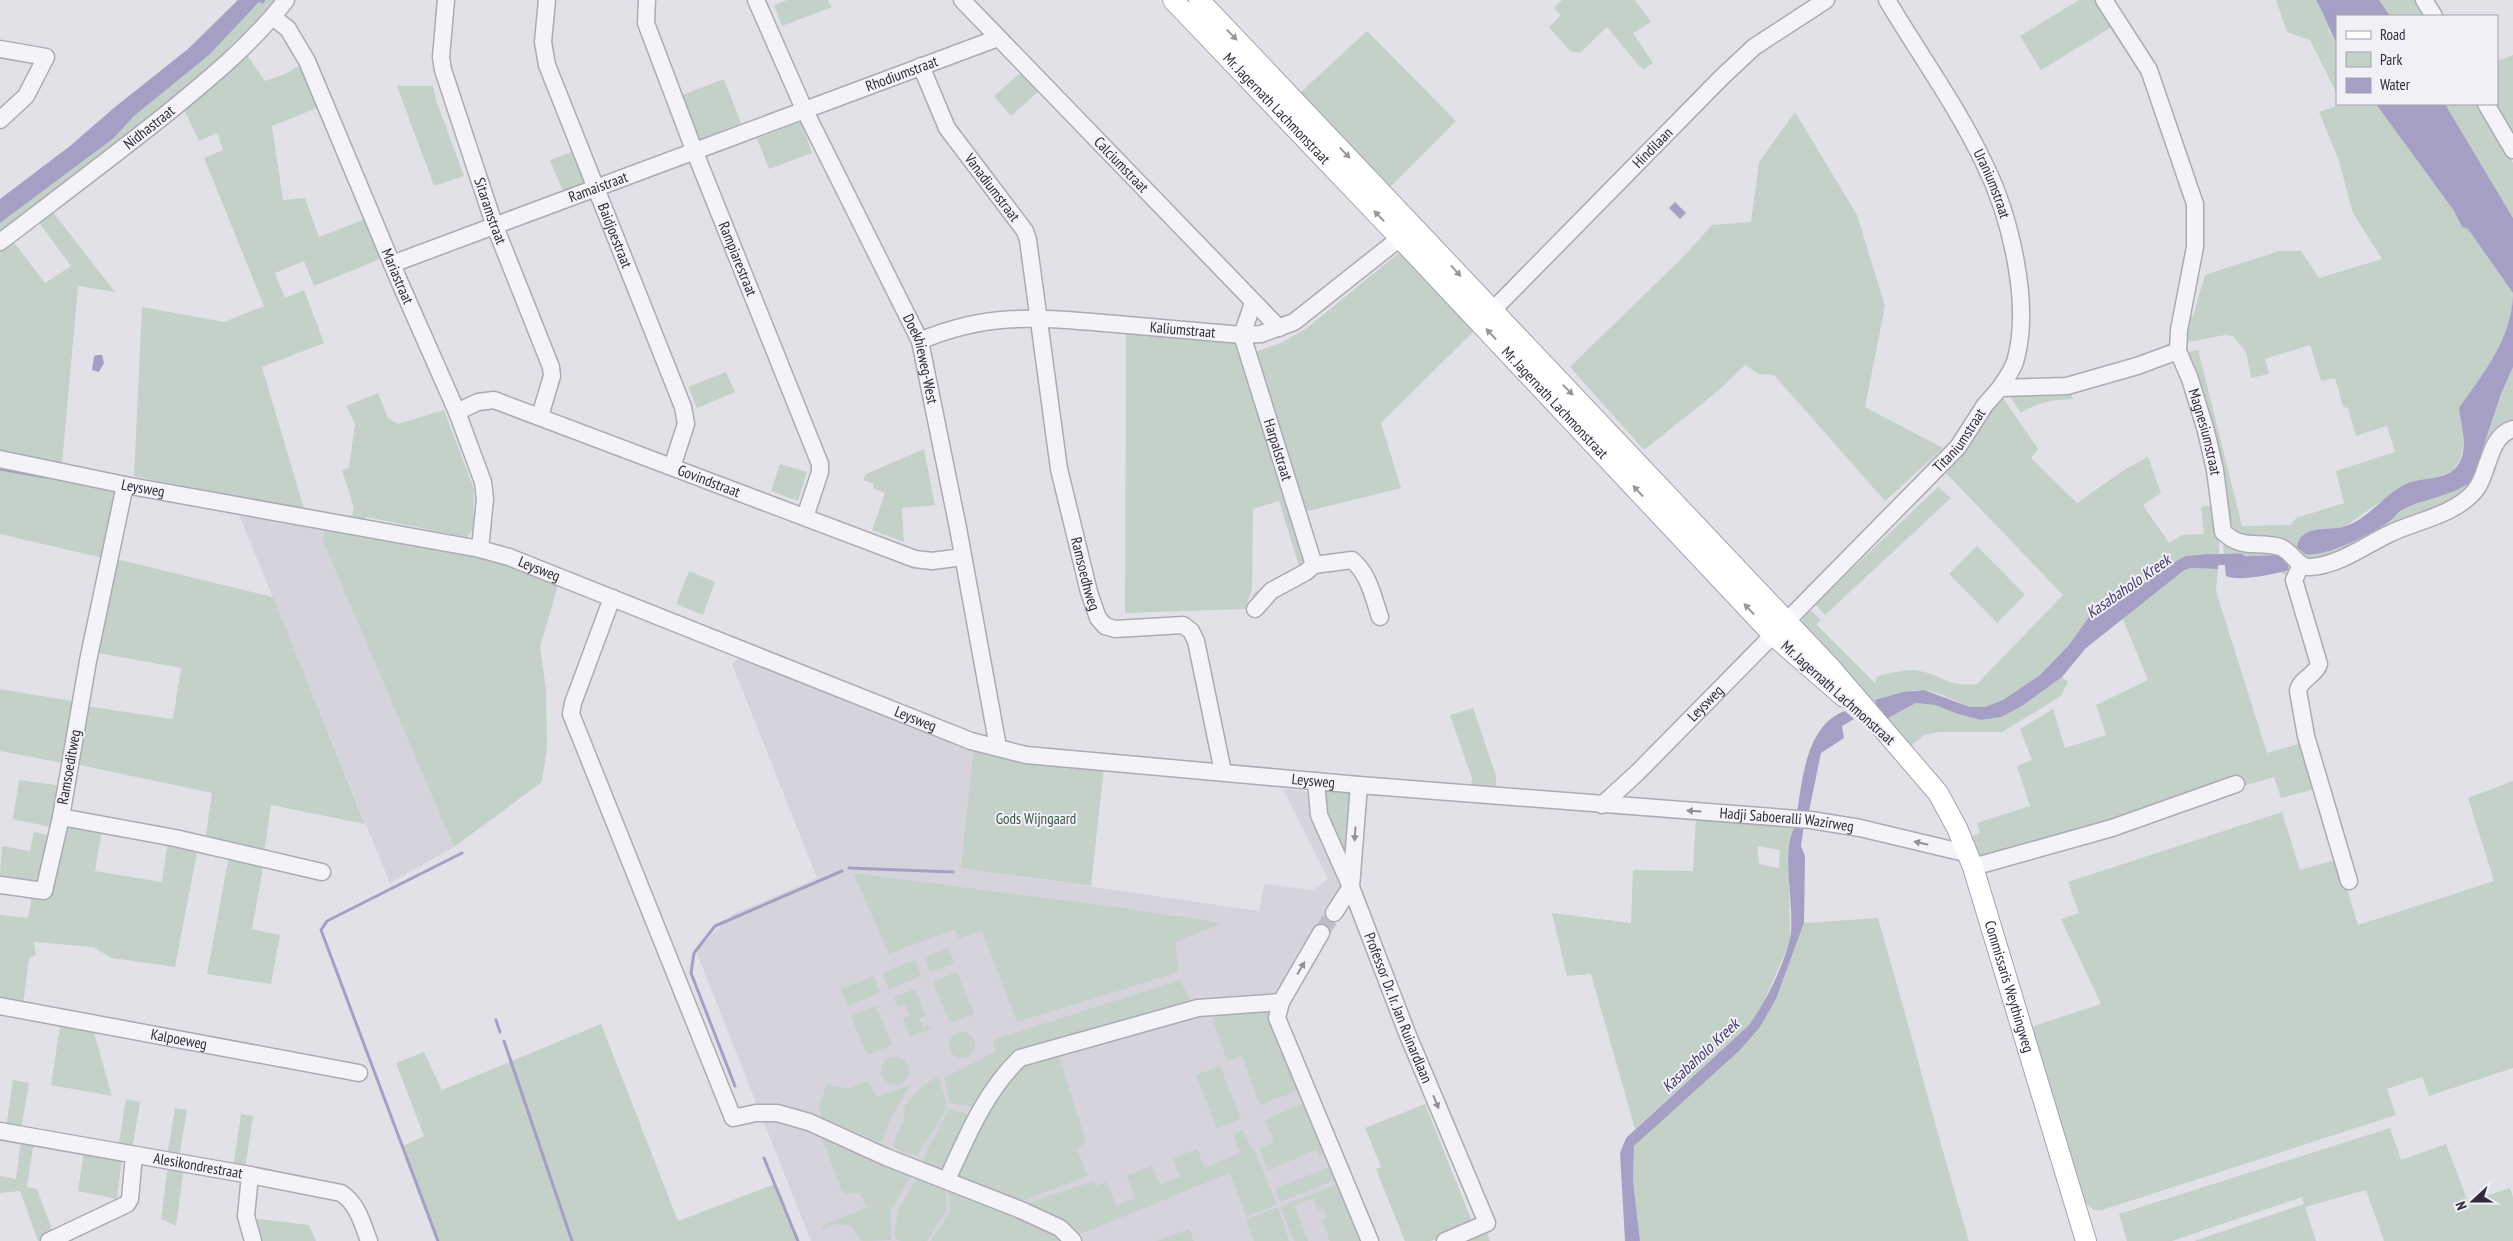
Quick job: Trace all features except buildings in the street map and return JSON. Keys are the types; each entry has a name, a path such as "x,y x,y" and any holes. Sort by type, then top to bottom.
{"main road":[{"name":"Mr. Jagernath Lachmonstraat","path":"1199,0 1773,635 1901,749"},
{"name":"Mr. Jagernath Lachmonstraat","path":"1176,1 1406,230 1492,310 1787,621 1901,749"},
{"name":"Commissaris Weythingweg","path":"1901,749 1938,793 1971,861 2086,1241"}],"street":[{"name":"Nidhastraat","path":"0,242 126,146 206,81 273,17 286,0"},
{"name":"Sitaramstraat","path":"446,0 441,57 443,70 494,224 551,368 552,376 540,416"},
{"name":"Baidjoestraat","path":"547,0 544,54 594,188 683,407 686,424 672,467"},
{"name":"Rampiarestraat","path":"647,0 646,23 694,150 820,464 820,472 805,517"},
{"name":"Doekhieweg-West","path":"756,0 804,109 920,342 963,557 998,747"},
{"name":"Calciumstraat","path":"962,0 1279,328"},
{"name":"Hindilaan","path":"1492,310 1722,77 1761,42 1826,0"},
{"name":"Uraniumstraat","path":"1887,0 1983,160 1996,192 2015,255 2021,329 2014,364 2000,388"},
{"name":"Magnesiumstraat","path":"2104,0 2149,70 2195,204 2197,230 2179,330 2178,351 2190,379 2206,430 2215,470 2223,532 2241,544 2280,547 2301,564"},
{"path":"2424,0 2433,15"},
{"name":"Mariastraat","path":"273,17 288,29 308,61 392,264 457,412 483,482 485,498 480,549"},
{"name":"Rhodiumstraat","path":"804,109 998,38"},
{"path":"0,49 46,57 26,96 0,120"},
{"name":"Vanadiumstraat","path":"921,66 947,128 1025,231 1028,240 1037,318"},
{"path":"2487,105 2513,150"},
{"name":"Ramaistraat","path":"392,264 494,224 804,109"},
{"name":"Kaliumstraat","path":"920,342 950,329 983,321 1037,318 1261,334 1294,322 1406,230"},
{"path":"1242,334 1253,303"},
{"name":"Ramsoedhweg","path":"1037,318 1058,469 1089,592 1098,618 1104,626 1115,630 1183,624 1191,631 1196,641 1222,772"},
{"name":"Harpalstraat","path":"1242,334 1314,565"},
{"path":"2000,388 2067,386 2137,366 2178,351"},
{"name":"Titaniumstraat","path":"1787,621 1958,447 1985,405 2000,388"},
{"name":"Govindstraat","path":"457,412 486,400 540,416 915,559 932,561 963,557"},
{"path":"2349,881 2306,736 2298,691 2300,684 2319,666 2294,580 2301,564 2308,567 2339,560 2391,532 2459,505 2479,486 2499,438 2513,429"},
{"name":"Leysweg","path":"0,459 125,485 480,549 509,557 971,741 1026,755 1602,805 1638,772 1787,621"},
{"name":"Ramsoeditweg","path":"125,485 88,661 61,817 175,838 322,872"},
{"path":"1255,609 1271,591 1306,572 1314,565 1352,560 1361,568 1368,581 1380,617"},
{"path":"612,598 573,703 571,714 733,1118 756,1113 777,1113 809,1122 886,1157 947,1180 1060,1228 1073,1241"},
{"path":"1316,781 1319,815 1351,887 1334,913"},
{"path":"1971,861 2112,828 2236,784"},
{"name":"Professor Dr. Ir. Jan Ruinardlaan","path":"1359,785 1351,887 1407,1033 1486,1223 1445,1241"},
{"name":"Hadji Saboeralli Wazirweg","path":"1602,805 1811,820 1860,828 1971,861"},
{"path":"0,885 44,892 61,817"},
{"path":"1321,933 1281,1002 1277,1018 1370,1241"},
{"path":"947,1180 985,1099 1004,1073 1020,1058 1198,1008 1281,1002"},
{"name":"Kalpoeweg","path":"0,1006 359,1073"},
{"name":"Alesikondrestraat","path":"0,1131 341,1193 350,1198 356,1208 369,1241"},
{"path":"49,1241 127,1204 130,1199 134,1155"},
{"path":"250,1175 246,1216 253,1241"}],"shaded area":[{"path":"237,510 324,526 323,542 454,847 390,883"},
{"path":"743,654 974,745 962,868 1259,911 1264,884 1312,890 1328,879 1283,789 1305,791 1351,887 1277,1018 1375,1241 811,1241 696,951 731,915 817,878 732,664"}],"green space":[{"path":"266,0 278,0 264,17 162,111 0,233 0,223 114,138 134,116 209,55 259,2 263,4"},
{"path":"787,0 828,0 832,7 782,26 774,5"},
{"path":"1562,0 1635,0 1651,22 1633,33 1653,63 1644,69 1639,66 1607,27 1580,53 1570,51 1549,27 1561,15 1554,8"},
{"path":"2079,0 2100,0 2115,25 2041,70 2020,36"},
{"path":"2276,0 2316,0 2325,14 2329,31 2336,42 2336,92 2310,40 2287,32"},
{"path":"2379,0 2417,0 2426,15 2389,15"},
{"path":"1367,31 1456,121 1389,188 1301,94"},
{"path":"245,52 265,81 285,74 304,63 322,106 272,126 283,200 305,198 319,237 368,218 385,257 314,286 304,261 275,273 285,298 304,290 324,343 262,367 305,512 134,476 142,307 224,322 264,306 204,158 223,150 217,133 199,141 183,107"},
{"path":"2513,55 2513,140 2493,105 2498,105 2498,61"},
{"path":"1023,73 1038,92 1011,116 994,96 1019,74"},
{"path":"724,79 743,128 698,143 677,97"},
{"path":"397,86 433,86 436,100 464,176 434,186"},
{"path":"2339,105 2377,105 2454,211 2462,227 2468,229 2513,293 2512,316 2500,345 2485,373 2459,408 2463,448 2453,471 2386,498 2344,527 2308,532 2298,542 2320,553 2365,537 2392,520 2402,510 2472,481 2501,394 2513,367 2513,424 2469,492 2331,558 2307,559 2250,540 2230,530 2195,370 2188,352 2198,350 2242,526 2291,525 2296,518 2344,503 2336,471 2395,452 2387,426 2356,436 2348,409 2343,406 2335,378 2321,381 2310,345 2265,359 2269,374 2251,378 2246,352 2233,336 2225,335 2188,342 2183,341 2186,316 2193,316 2205,275 2279,251 2301,251 2319,278 2382,259 2353,213 2339,161 2319,112"},
{"path":"2446,105 2482,105 2513,163 2513,218"},
{"path":"1795,112 1857,215 1885,306 1865,407 1943,448 1885,501 1774,375 1759,374 1745,365 1718,391 1644,450 1570,367 1684,256 1712,225 1751,222 1759,162"},
{"path":"801,122 812,153 769,169 757,139"},
{"path":"576,150 589,183 564,194 550,160"},
{"path":"52,211 115,292 78,286 62,464 0,453 0,249 12,240 45,283 71,266 38,221"},
{"path":"1401,251 1476,329 1381,423 1401,488 1304,512 1255,352 1283,342 1307,328"},
{"path":"1126,331 1238,340 1307,561 1247,614 1254,593 1299,566 1279,501 1253,509 1252,589 1245,609 1125,613"},
{"path":"726,372 735,392 697,408 688,387"},
{"path":"2069,389 2073,399 2046,402 2033,406 2021,413 2007,392"},
{"path":"378,393 388,418 398,424 444,410 474,489 473,529 467,537 366,517 366,522 352,516 354,508 342,470 349,468 355,424 346,406"},
{"path":"2001,395 2038,449 2031,458 2077,503 2124,470 2148,457 2161,493 2143,505 2169,543 2182,535 2204,534 2201,507 2212,505 2219,536 2219,555 2218,557 2186,556 2131,593 2091,614 2069,645 2040,675 2003,700 1985,707 1970,707 1942,695 1924,690 1915,690 1875,700 1878,709 1805,628 1802,619 1807,611 1811,610 1821,620 1816,624 1875,683 1877,677 1881,675 1911,670 1928,673 1952,683 1967,685 1977,684 2063,595 1945,472 1967,449 1984,418"},
{"path":"924,449 935,505 902,508 904,542 872,530 885,493 873,488 874,484 863,480 866,474"},
{"path":"0,463 116,488 103,558 0,534"},
{"path":"780,464 807,472 798,501 771,491"},
{"path":"1938,487 1951,498 1825,615 1815,604"},
{"path":"324,526 501,561 559,582 540,647 546,689 547,747 542,782 454,847 323,542"},
{"path":"2223,541 2279,552 2293,564 2287,577 2281,572 2289,570 2277,555 2224,557"},
{"path":"1977,546 2025,595 1997,623 1949,574"},
{"path":"112,558 273,597 365,824 271,805 264,854 205,842 212,793 75,764 85,706 173,719 181,668 93,652"},
{"path":"2190,568 2218,569 2216,591 2267,753 2302,743 2315,789 2281,798 2274,777 1985,860 1979,856 1971,837 1980,833 1977,823 2030,806 2017,766 2032,760 2020,729 2053,709 2065,748 2106,735 2096,705 2148,680 2122,617 2183,571"},
{"path":"689,571 715,582 703,615 676,604"},
{"path":"2062,677 2068,682 2061,696 2002,732 1940,732 1924,735 1910,747 1886,719 1916,703 1935,705 1981,720 2022,706"},
{"path":"0,689 78,702 68,764 0,751"},
{"path":"1473,708 1496,776 1496,789 1471,787 1472,778 1450,715"},
{"name":"Gods Wijngaard","path":"974,745 1104,767 1091,886 961,868"},
{"path":"19,780 63,786 55,828 13,819"},
{"path":"2513,781 2513,1068 2429,1096 2422,1077 2387,1089 2396,1115 2102,1210 2094,1210 2084,1202 2031,1027 2101,1004 2061,919 2079,913 2068,882 2282,812 2300,870 2338,859 2358,925 2494,881 2468,798"},
{"path":"1328,789 1348,789 1351,793 1347,855 1342,856 1322,801"},
{"path":"1696,816 1798,823 1789,871 1790,942 1762,1006 1749,1025 1635,1129 1591,974 1567,976 1552,913 1631,923 1633,870 1693,871","holes":["1757,846 1780,850 1779,868 1759,864"]},
{"path":"62,825 102,829 95,871 162,882 168,840 198,847 175,967 112,958 93,947 34,942 36,955 29,959 23,1006 0,1002 0,915 28,918 32,896"},
{"path":"34,832 53,836 44,881 36,883 0,875 2,846 30,851"},
{"path":"229,856 264,863 252,929 280,935 271,984 207,974"},
{"path":"853,873 1123,908 1222,923 1175,943 1179,972 1017,1022 982,931 958,939 955,929 889,954"},
{"path":"1878,918 1969,1241 1640,1241 1633,1180 1634,1146 1760,1027 1776,999 1804,923"},
{"path":"948,948 954,963 930,972 924,957"},
{"path":"915,960 921,976 889,989 882,973"},
{"path":"957,972 974,1014 950,1023 933,982"},
{"path":"874,976 880,993 848,1006 841,989"},
{"path":"1180,980 1192,1004 1019,1052 974,1107 950,1103 944,1078 995,1052 993,1040"},
{"path":"915,989 926,1016 920,1018 923,1027 930,1025 932,1028 910,1037 903,1018 909,1016 905,1004 898,1007 894,997"},
{"path":"876,1006 892,1045 867,1055 851,1016"},
{"path":"1275,1006 1299,1090 1260,1105 1242,1056 1227,1061 1213,1020 1221,1009"},
{"path":"61,1020 92,1026 112,1096 51,1085"},
{"path":"601,1024 678,1221 775,1184 798,1241 438,1241 403,1146 424,1136 396,1063 424,1052 442,1090"},
{"path":"962,1032 971,1036 975,1045 971,1054 962,1058 953,1054 949,1045 953,1036"},
{"path":"1059,1056 1086,1142 1077,1149 1088,1176 1021,1201 959,1181 957,1170 965,1147 1019,1066"},
{"path":"895,1057 905,1061 909,1071 905,1081 895,1085 885,1081 881,1071 885,1061"},
{"path":"1220,1066 1241,1119 1217,1128 1196,1075"},
{"path":"939,1076 947,1108 917,1156 903,1152 893,1146 903,1121 905,1105 923,1085"},
{"path":"13,1080 29,1083 21,1130 6,1128"},
{"path":"869,1081 876,1097 911,1085 890,1119 882,1143 821,1117 819,1106 827,1084 847,1089"},
{"path":"126,1099 140,1102 132,1150 118,1148"},
{"path":"1304,1103 1326,1153 1319,1156 1316,1150 1268,1170 1259,1149 1274,1142 1265,1120"},
{"path":"1425,1104 1473,1224 1431,1241 1405,1241 1376,1169 1381,1167 1365,1128"},
{"path":"175,1108 187,1110 179,1158 167,1157"},
{"path":"949,1109 977,1116 946,1177 921,1169 926,1152"},
{"path":"241,1114 253,1116 245,1169 233,1167"},
{"path":"2390,1128 2401,1160 2446,1144 2468,1202 2510,1188 2513,1197 2513,1241 2384,1241 2366,1190 2305,1207 2316,1241 2194,1241 2304,1204 2302,1197 2172,1241 2127,1241 2119,1214"},
{"path":"1243,1130 1251,1148 1255,1151 1277,1205 1246,1216 1230,1173 1078,1235 1028,1207 1031,1202 1094,1181 1096,1186 1107,1182 1116,1206 1135,1198 1127,1175 1152,1166 1160,1184 1180,1177 1173,1158 1197,1149 1205,1168 1240,1153 1233,1134"},
{"path":"822,1138 913,1171 891,1211 891,1240 862,1241 851,1226 836,1224 823,1230 822,1226 867,1207 860,1193 843,1194"},
{"path":"21,1139 34,1141 27,1187 37,1189 54,1235 38,1241 20,1191 0,1193 0,1176 16,1179"},
{"path":"84,1150 122,1157 117,1199 78,1191"},
{"path":"168,1165 184,1167 176,1226 161,1219"},
{"path":"1332,1166 1337,1179 1280,1202 1275,1189"},
{"path":"920,1172 945,1182 947,1210 927,1241 900,1241 894,1236 898,1210"},
{"path":"948,1182 1070,1241 931,1241 950,1211"},
{"path":"1340,1183 1364,1241 1330,1241 1322,1220 1327,1218 1323,1208 1317,1210 1313,1198 1294,1206 1308,1241 1294,1241 1280,1207"},
{"path":"1278,1207 1289,1241 1254,1241 1246,1220"},
{"path":"249,1218 309,1225 316,1241 257,1241"},
{"path":"1484,1226 1490,1241 1451,1241"},
{"path":"1189,1229 1194,1241 1156,1241"}],"water":[{"path":"238,0 266,0 263,4 259,2 209,55 134,116 114,138 0,223 0,199 70,146 115,107 188,49"},
{"path":"2316,0 2379,0 2389,15 2336,15 2336,41"},
{"path":"2377,105 2446,105 2513,218 2513,293 2468,229 2462,227 2454,211"},
{"path":"1675,202 1686,213 1680,219 1669,208"},
{"path":"2513,296 2513,367 2501,394 2472,481 2447,494 2402,510 2392,520 2349,544 2324,552 2305,554 2297,547 2304,534 2310,531 2339,528 2354,523 2402,486 2447,474 2458,465 2464,445 2459,408 2486,369 2501,342 2511,312"},
{"path":"102,355 104,363 99,372 92,370 94,356"},
{"path":"2210,554 2218,557 2218,569 2190,568 2183,571 2086,648 2062,677 2022,706 2001,717 1981,720 1935,705 1916,703 1886,719 1878,709 1875,700 1903,692 1924,690 1970,707 1985,707 2003,700 2040,675 2069,645 2091,614 2131,593 2178,560 2186,556"},
{"path":"2277,555 2286,560 2289,570 2248,578 2226,576 2224,557"},
{"path":"1845,711 1854,719 1842,726 1844,738 1821,753 1808,816 1797,814 1804,769 1814,740 1832,718"},
{"path":"1798,823 1804,824 1801,846 1805,856 1804,923 1776,999 1760,1027 1740,1050 1634,1146 1633,1180 1640,1241 1625,1241 1620,1153 1626,1138 1749,1025 1767,996 1782,964 1791,930 1789,847 1792,833"}],"waterway":[{"path":"0,469 45,477"},
{"name":"Kasabaholo Kreek","path":"2203,560 2240,559"},
{"path":"438,1241 321,930 327,921 462,853"},
{"path":"849,868 953,872"},
{"path":"735,1086 691,973 694,953 715,926 842,871"},
{"path":"496,1020 500,1032"},
{"path":"504,1041 572,1241"},
{"path":"764,1158 798,1241"}],"tunnel":[{"path":"1321,933 1334,913"}]}
